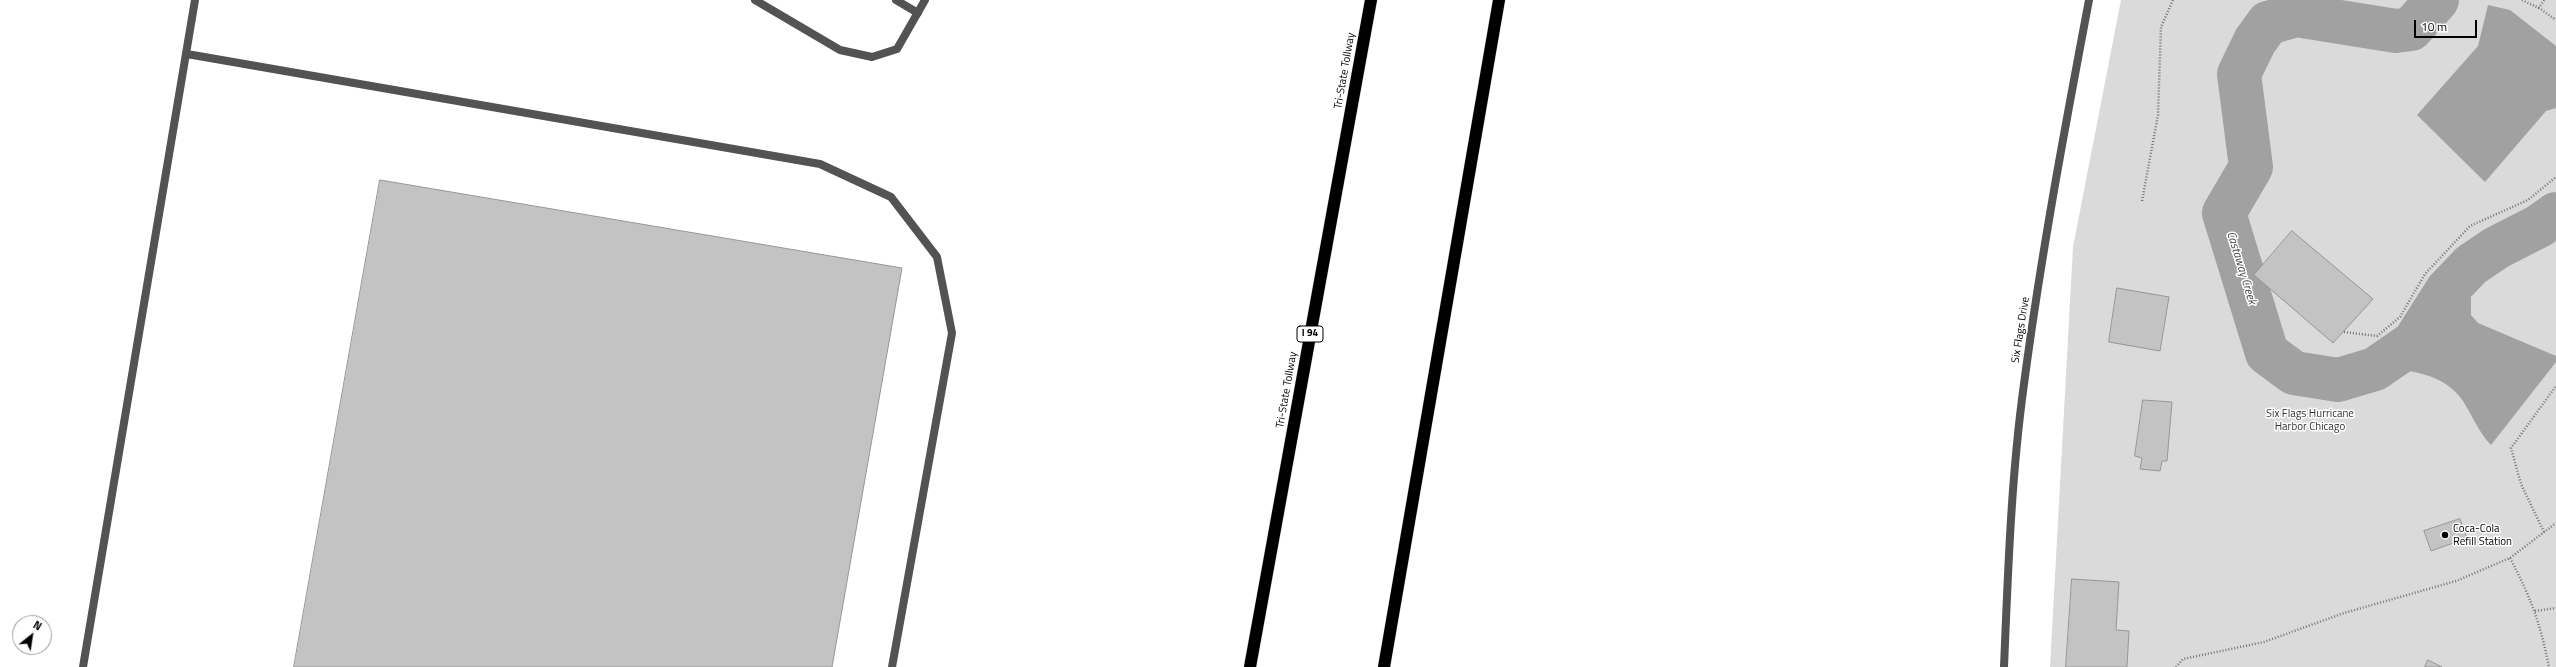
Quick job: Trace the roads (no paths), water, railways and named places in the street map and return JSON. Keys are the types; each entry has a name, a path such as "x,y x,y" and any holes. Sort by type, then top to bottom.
{"highway":[{"name":"Tri-State Tollway","path":"1250,667 1371,0"},
{"path":"1384,667 1500,0"}],"lane":[{"path":"83,667 196,0"},
{"path":"755,0 840,50 872,57 897,48 925,0"},
{"path":"896,0 918,13"},
{"name":"Six Flags Drive","path":"2004,667 2009,533 2024,384 2056,170 2089,0"},
{"path":"187,54 820,164 891,196 937,257 952,333 892,667"}],"waterway":[{"name":"Castaway Creek","path":"2437,0 2411,29 2396,31 2296,15 2268,23 2255,41 2239,74 2251,167 2224,213 2267,353 2294,373 2338,380 2375,369 2414,342 2447,290 2471,265 2496,248 2539,226 2556,214"}],"place":[{"name":"Coca-Cola Refill Station","path":"2445,535"}],"park label":[{"name":"Six Flags Hurricane Harbor Chicago","path":"2310,420"}]}
